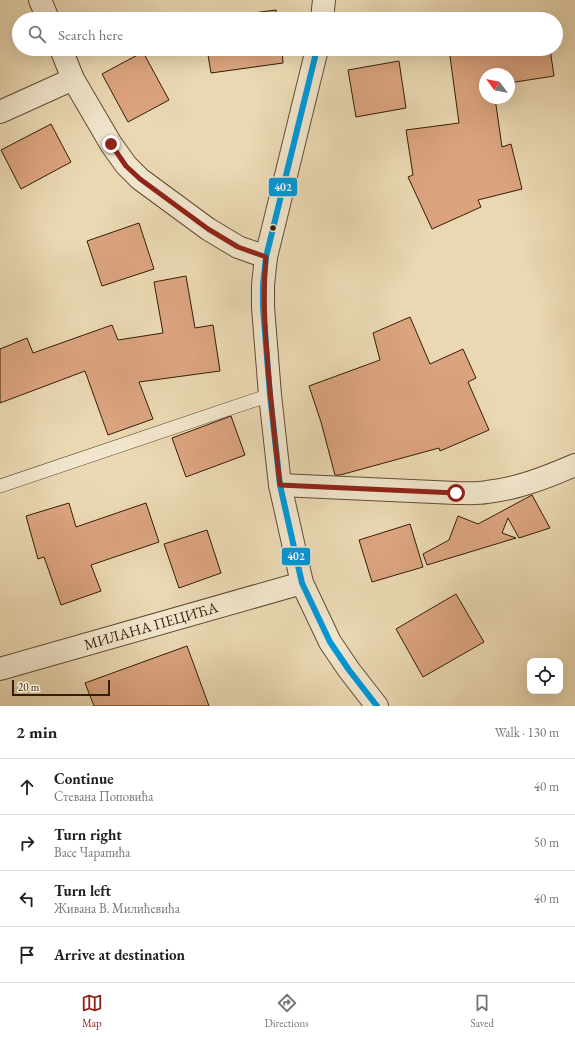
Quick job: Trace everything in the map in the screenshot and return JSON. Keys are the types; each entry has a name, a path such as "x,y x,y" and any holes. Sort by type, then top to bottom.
{"street":[{"path":"40,0 45,12"},
{"path":"323,12 324,0"},
{"path":"64,56 73,79 111,144 126,166 140,179 208,229 238,247 266,257"},
{"path":"315,56 266,257 263,285 263,306 270,395 280,485 302,583 330,642 349,670 377,706"},
{"path":"0,112 73,79"},
{"path":"280,485 485,493 502,490 548,476 575,465"},
{"name":"МИЛАНА ПЕЦИЋА","path":"0,669 302,583"}],"lane":[{"path":"0,486 270,395"}],"building":[{"path":"276,10 276,12 261,12"},
{"path":"136,56 145,56 169,100 128,122 102,74"},
{"path":"208,56 282,56 283,63 211,73"},
{"path":"450,56 551,56 554,76 515,82 515,68 479,68 479,104 496,104 502,147 511,144 522,189 478,200 481,207 432,229 408,177 413,175 406,130 459,123"},
{"path":"399,61 406,108 356,117 348,70"},
{"path":"51,124 71,162 21,189 1,150"},
{"path":"139,223 154,269 102,286 87,241"},
{"path":"186,276 195,328 213,325 220,371 139,382 153,419 108,435 85,371 0,403 0,349 27,338 33,353 112,325 118,340 163,333 154,282"},
{"path":"410,317 430,364 463,349 476,378 468,382 489,430 440,451 439,448 340,475 335,475 321,422 309,386 380,360 373,333"},
{"path":"231,416 245,455 186,477 172,438"},
{"path":"532,495 550,528 519,538 508,518 502,533 516,538 427,565 423,554 449,540 458,516 478,524"},
{"path":"69,503 76,527 146,503 159,542 91,565 101,591 61,605 44,557 38,559 26,516"},
{"path":"410,524 423,567 372,582 359,540"},
{"path":"207,530 221,573 179,588 164,544"},
{"path":"456,594 484,642 423,677 396,629"},
{"path":"187,646 209,706 94,706 85,683"}],"transit line":[{"name":"402","path":"315,56 266,257 263,285 263,307 270,395 280,485 302,583 330,642 349,670 377,706"}],"route":[{"path":"111,144 126,166 140,179 208,229 238,247 266,257 263,285 263,306 270,395 280,485 456,493"}]}
